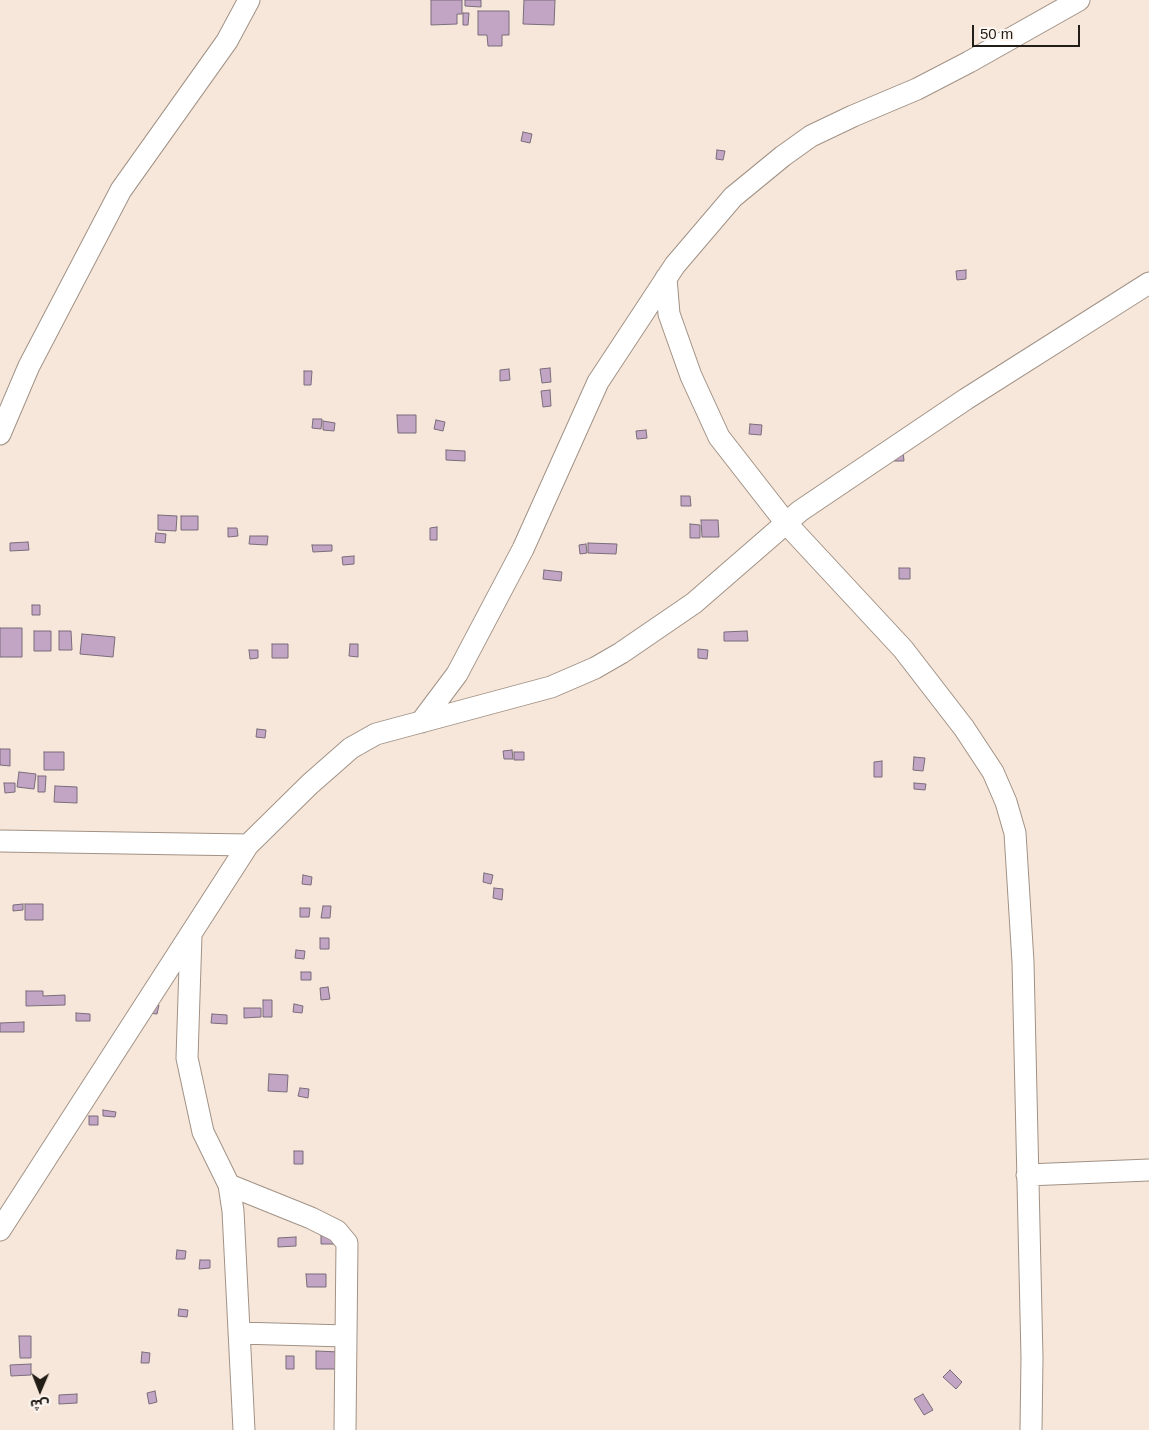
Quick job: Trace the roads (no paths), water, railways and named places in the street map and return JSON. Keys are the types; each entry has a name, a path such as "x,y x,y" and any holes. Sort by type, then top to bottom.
{"street":[{"path":"0,434 29,366 121,190 227,41 249,0"},
{"path":"421,722 457,674 524,549 598,382 674,265 734,197 783,156 811,136 934,80 1079,0"},
{"path":"666,278 669,314 691,376 719,437 786,523 903,649 964,728 993,772 1006,802 1014,833 1023,962 1032,1358 1031,1430"},
{"path":"0,1230 248,845 310,784 351,748 376,734 551,687 615,657 694,602 800,510 966,399 1149,283"},
{"path":"0,841 248,845"},
{"path":"191,935 187,1058 203,1132 230,1185 233,1211 244,1430"},
{"path":"1028,1175 1149,1170"},
{"path":"230,1185 328,1226 337,1231 347,1243 345,1430"},
{"path":"239,1333 346,1336"}]}
